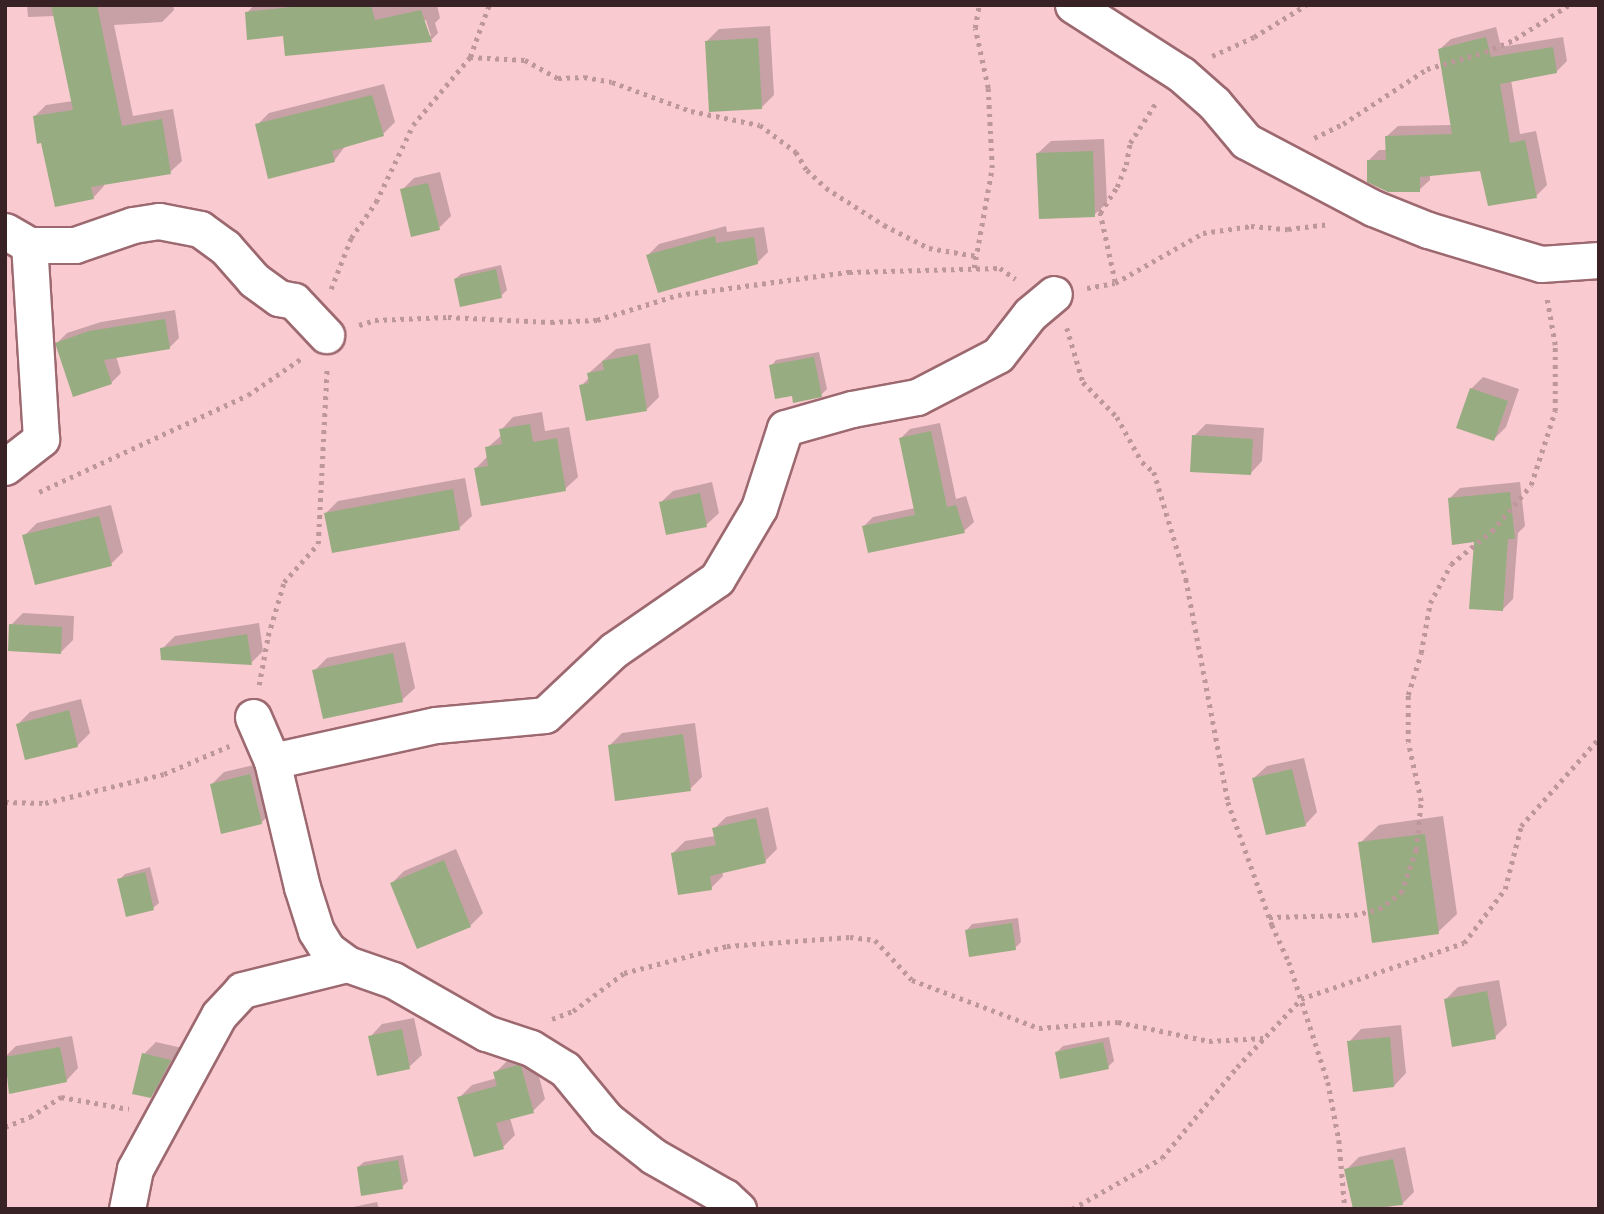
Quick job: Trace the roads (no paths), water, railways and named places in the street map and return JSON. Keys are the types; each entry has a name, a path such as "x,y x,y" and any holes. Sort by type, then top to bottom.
{"street":[{"path":"1073,5 1181,74 1214,103 1246,141 1374,208 1428,230 1541,264 1599,260"},
{"path":"5,467 41,439 17,238 75,246 133,225 159,221 200,229 225,247 254,280 279,298 294,301 326,335"},
{"path":"272,761 436,725 545,715 614,650 717,579 759,508 785,428 852,409 916,397 998,355 1030,314 1054,294"},
{"path":"253,717 272,761 302,887 316,931 328,950 347,964 393,980 434,1005 502,1038 531,1048 565,1069 606,1119 653,1156 724,1197 738,1209"},
{"path":"127,1209 135,1169 219,1016 242,990 347,964"}]}
